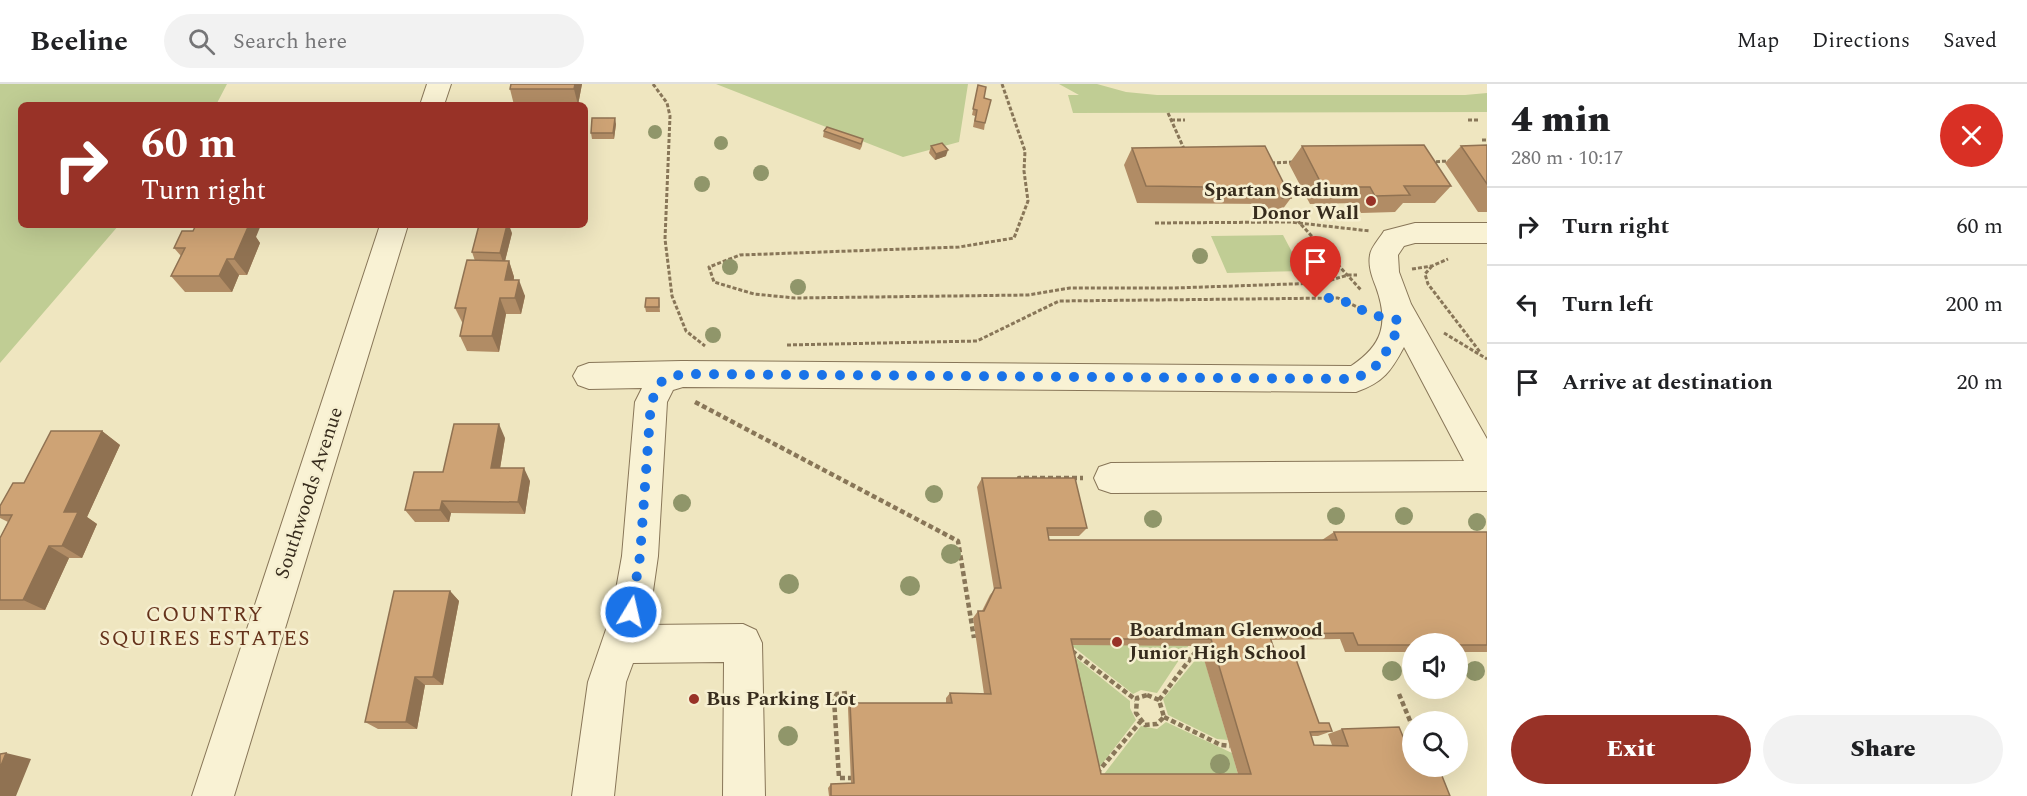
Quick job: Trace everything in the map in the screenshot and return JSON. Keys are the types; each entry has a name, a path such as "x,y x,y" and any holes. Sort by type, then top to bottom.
{"street":[{"path":"433,102 439,84"},
{"name":"Southwoods Avenue","path":"213,796 393,228"},
{"path":"1487,233 1415,233 1394,238 1384,254 1374,282 1401,316 1487,471"},
{"path":"589,375 686,387 1356,379 1380,363 1398,329 1401,316"},
{"path":"593,796 607,682 631,612 640,556 651,402 662,381 686,387"},
{"path":"1111,478 1487,476"},
{"path":"620,644 743,643 744,796"}],"path":[{"path":"654,84 667,103 670,124 665,239 672,296 686,331 705,346"},
{"path":"1002,84 1024,151 1028,201 1014,238 959,247 740,255 709,267 714,282 754,294 795,298 1028,295 1070,288 1173,288 1321,283 1348,275 1374,282 1432,266 1425,274 1428,284 1482,355"},
{"path":"1168,113 1187,156"},
{"path":"1171,120 1185,120"},
{"path":"1468,120 1478,120"},
{"path":"1482,140 1487,140"},
{"path":"1425,162 1456,161"},
{"path":"1262,163 1301,162"},
{"path":"1298,220 1348,275 1374,282"},
{"path":"1155,223 1263,223 1298,220 1376,232"},
{"path":"776,346 977,341 1059,301 1338,298 1372,315 1401,316 1434,328 1487,359"},
{"path":"686,387 958,541 974,638"},
{"path":"1021,487 1019,478 1111,478"},
{"path":"1064,645 1136,700"},
{"path":"1159,700 1200,646"},
{"path":"847,693 837,694 834,699 839,778 851,778"},
{"path":"1399,694 1406,711"},
{"path":"1136,700 1147,695 1159,700"},
{"path":"1136,700 1134,708 1141,721 1152,726 1164,717"},
{"path":"1159,700 1164,717 1221,745 1230,746"},
{"path":"1092,778 1104,767 1141,721"}],"green space":[{"path":"0,84 227,84 218,102 18,102 18,228 116,228 0,363"},
{"path":"716,84 968,84 959,142 903,157"},
{"path":"1059,84 1097,84 1126,92 1157,95 1465,95 1487,93 1487,112 1073,113 1068,95 1079,95"},
{"path":"1283,235 1302,271 1227,273 1211,236"},
{"path":"1071,645 1189,645 1157,693 1141,690 1133,694"},
{"path":"1065,649 1130,701 1130,708 1136,720 1099,768"},
{"path":"1202,652 1228,740 1217,739 1168,715 1163,699"},
{"path":"1166,722 1232,753 1239,778 1101,778 1141,726 1157,729"}],"building":[{"path":"511,84 575,84 574,89 510,89"},
{"path":"978,85 986,87 984,98 991,100 985,123 975,121 977,110 973,109"},
{"path":"592,118 615,118 613,133 591,133"},
{"path":"827,127 863,139 861,144 824,131"},
{"path":"942,143 948,150 936,154 931,146"},
{"path":"1424,145 1451,186 1404,186 1410,195 1375,196 1370,187 1323,187 1302,146"},
{"path":"1487,145 1487,184 1461,146"},
{"path":"1265,146 1291,198 1282,198 1277,188 1146,186 1132,148"},
{"path":"194,228 248,228 234,259 227,259 219,276 171,276 185,248 174,248 182,231 193,231"},
{"path":"478,228 506,228 500,253 472,252"},
{"path":"467,260 509,261 505,280 519,280 515,298 500,298 492,336 460,336 466,308 455,308"},
{"path":"646,298 659,298 659,307 645,307"},
{"path":"454,424 499,424 491,468 524,468 518,502 442,501 440,510 405,510 414,472 443,472"},
{"path":"51,431 102,431 64,512 78,512 62,546 49,546 23,600 0,600 0,538 12,515 0,515 0,506 13,483 24,483"},
{"name":"Boardman Glenwood Junior High School","path":"982,478 1075,478 1087,528 1047,528 1049,540 1337,540 1334,532 1487,532 1487,645 1468,645 1468,633 1402,633 1402,645 1358,645 1353,633 1269,634 1275,652 1293,651 1319,723 1329,723 1332,731 1310,732 1314,745 1348,746 1342,729 1399,727 1402,734 1402,777 1442,777 1450,796 831,796 831,784 854,783 850,703 952,703 950,693 991,694 978,611 984,611 995,588 1001,588","holes":["1071,639 1211,639 1251,774 1101,774"]},
{"path":"394,591 450,591 433,677 415,677 406,722 365,722"},
{"path":"6,753 0,768 0,754"}],"place":[{"name":"Spartan Stadium Donor Wall","path":"1371,201"},
{"name":"Boardman Glenwood Junior High School","path":"1117,642"},
{"name":"Bus Parking Lot","path":"694,699"}],"district":[{"name":"COUNTRY SQUIRES ESTATES","path":"205,627"}],"route":[{"path":"631,612 640,556 651,402 662,381 682,374 1356,379 1380,363 1398,329 1398,320 1372,315 1338,298 1316,298"}]}
